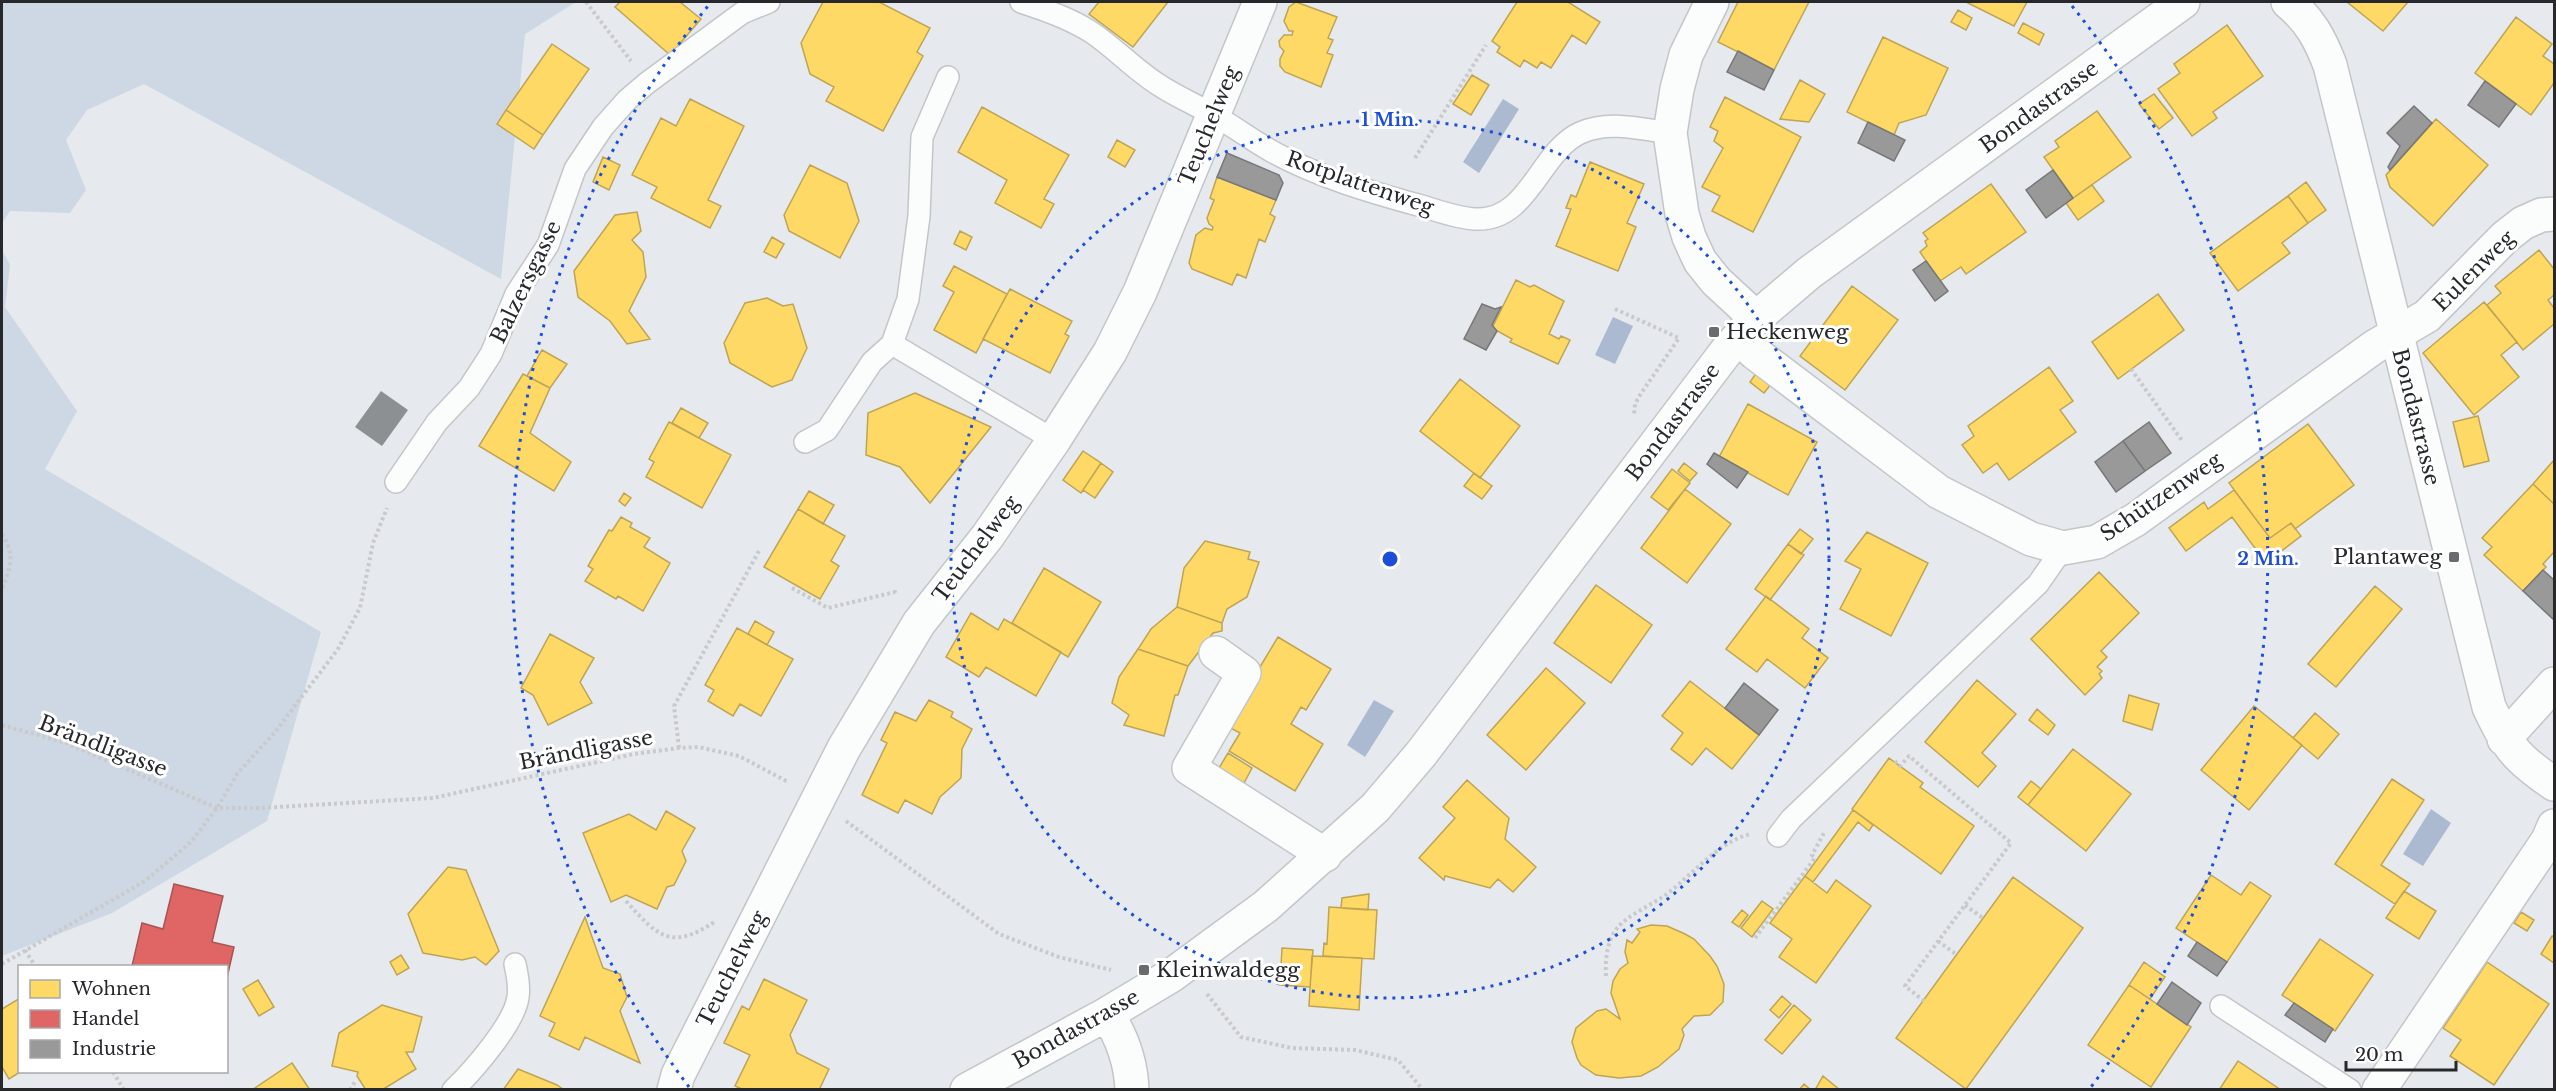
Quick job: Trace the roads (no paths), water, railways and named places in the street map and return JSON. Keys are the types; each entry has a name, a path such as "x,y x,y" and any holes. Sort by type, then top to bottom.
{"street":[{"name":"Teuchelweg","path":"674,1089 678,1075 844,748 919,623 987,537 1054,440 1110,352 1140,292 1260,2"},
{"path":"1712,2 1686,55 1677,89 1670,133 1682,214 1689,237 1701,261 1747,328"},
{"name":"Bondastrasse","path":"967,1089 1107,1014 1172,975 1266,906 1325,855 1375,808 1421,754 1747,328 1809,273 2183,2"},
{"name":"Bondastrasse","path":"2288,2 2304,15 2320,39 2330,66 2488,707 2504,739 2526,765 2554,784"},
{"name":"Eulenweg","path":"2395,335 2427,316 2505,237 2523,223 2541,215 2554,214"},
{"name":"Schützenweg","path":"1747,328 1755,353 1939,492 2031,539 2063,548 2097,542 2135,519 2374,347 2395,335"},
{"path":"1216,653 1244,673 1189,768 1325,855"},
{"path":"2504,739 2554,684"},
{"path":"2379,1089 2548,840 2554,826"},
{"path":"1107,1014 1126,1052 1132,1089"}],"lane":[{"name":"Balzersgasse","path":"396,482 437,422 469,388 491,354 516,294 548,244 575,169 603,127 627,100 648,83 742,13 769,2"},
{"name":"Rotplattenweg","path":"1021,2 1065,18 1093,33 1161,86 1214,115 1274,153 1336,180 1386,197 1478,219 1491,218 1512,207 1521,199 1552,157 1567,141 1579,133 1596,128 1617,126 1670,133"},
{"path":"805,442 827,430 872,362 892,344 908,298 919,216 922,137 948,77"},
{"path":"892,344 1054,440"},
{"path":"1778,836 1791,819 2038,584 2063,548"},
{"path":"453,1089 476,1067 502,1030 518,1000 519,983 515,964"},
{"path":"2222,1005 2350,1089"}],"water":[{"path":"1503,99 1519,109 1479,173 1463,162"},
{"path":"1613,317 1633,326 1615,364 1595,355"},
{"path":"1374,700 1394,711 1365,757 1347,745"},
{"path":"2431,809 2451,823 2423,866 2403,854"}],"place":[{"name":"Heckenweg","path":"1714,332"},
{"name":"Plantaweg","path":"2454,557"},
{"name":"Kleinwaldegg","path":"1144,970"}]}
